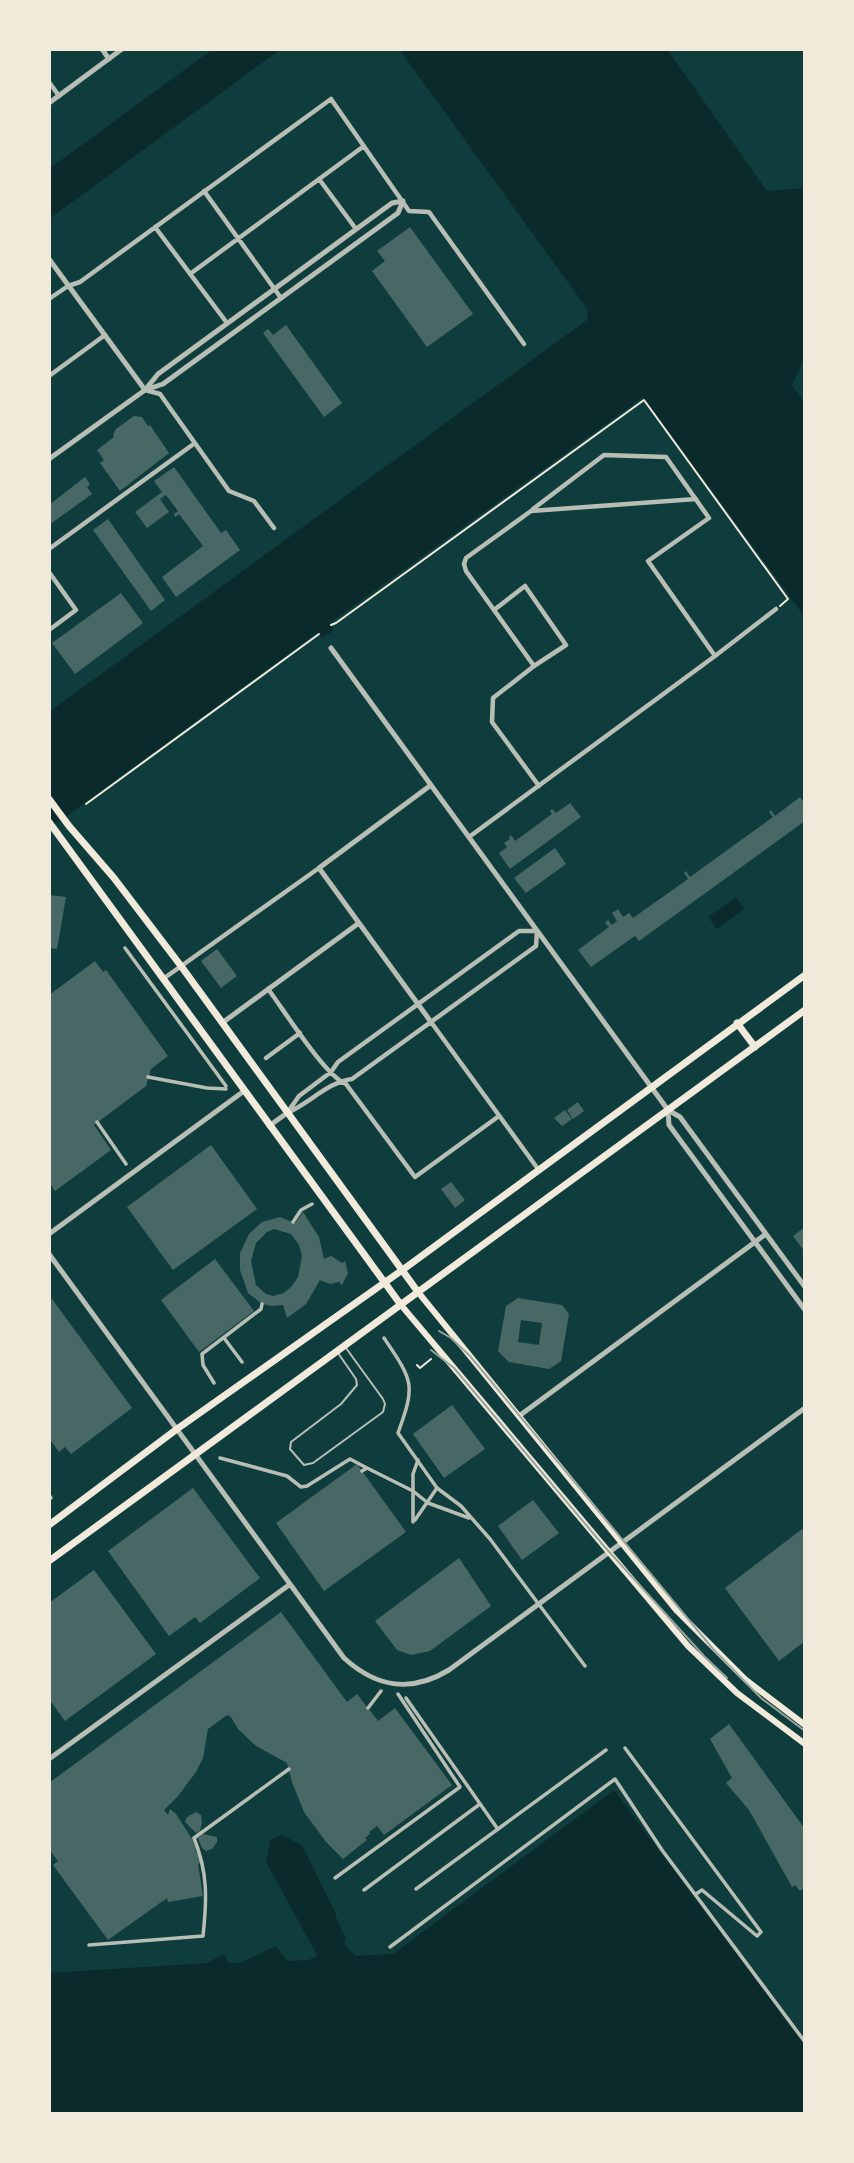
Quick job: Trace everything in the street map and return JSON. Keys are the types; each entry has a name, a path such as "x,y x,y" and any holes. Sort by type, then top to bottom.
{"main road":[{"path":"49,799 181,966 401,1271 677,1611 719,1655 757,1689 805,1725"},
{"path":"49,822 401,1305 688,1646 751,1705 805,1744"},
{"path":"49,1525 177,1429 401,1271 805,975"},
{"path":"49,1561 805,1010"},
{"path":"737,1023 755,1047"}],"street":[{"path":"102,49 109,59"},
{"path":"49,103 122,49"},
{"path":"49,82 59,96"},
{"path":"49,299 68,286 80,282 331,99 409,211 429,212 524,344"},
{"path":"190,274 365,146"},
{"path":"319,179 356,229"},
{"path":"204,191 281,298"},
{"path":"49,459 145,390 158,374 356,229 392,203 403,201"},
{"path":"145,390 163,384 398,213 403,201"},
{"path":"155,227 227,324"},
{"path":"49,259 145,390 160,394 229,491 254,501 274,528"},
{"path":"49,376 105,335"},
{"path":"49,549 195,443"},
{"path":"534,666 466,571 464,564 466,558 604,454 666,457 709,518 648,561 715,656"},
{"path":"531,511 696,499"},
{"path":"49,572 76,610 49,630"},
{"path":"494,610 525,586 566,645 493,698 492,722 538,786"},
{"path":"469,837 776,609"},
{"path":"331,648 651,1086 668,1110 672,1129 805,1310"},
{"path":"163,979 431,785"},
{"path":"319,867 538,1170"},
{"path":"222,1023 359,923"},
{"path":"287,1113 299,1096 331,1072 338,1062 519,931 537,931"},
{"path":"269,1126 287,1113 306,1105 338,1081 352,1079 536,946 537,931"},
{"path":"125,948 226,1087 207,1088 148,1077"},
{"path":"268,989 338,1081 346,1084 415,1177 499,1116"},
{"path":"266,1058 300,1033"},
{"path":"49,1234 244,1091"},
{"path":"668,1110 680,1117 805,1287"},
{"path":"97,1122 126,1164"},
{"path":"293,1222 301,1210 312,1204"},
{"path":"519,1416 766,1234"},
{"path":"49,1254 344,1658 356,1670 376,1681 394,1685 416,1684 437,1678 465,1660 805,1408"},
{"path":"214,1383 203,1365 202,1354 261,1309 262,1304"},
{"path":"224,1338 242,1362"},
{"path":"384,1338 408,1375 410,1401 398,1433 437,1488 461,1506 490,1539 584,1666"},
{"path":"220,1458 287,1476 302,1487 350,1459 413,1491 428,1503 471,1519"},
{"path":"418,1460 412,1474 413,1522 437,1488"},
{"path":"362,1471 367,1468"},
{"path":"49,1759 289,1585"},
{"path":"368,1708 381,1691"},
{"path":"334,1878 460,1787 398,1694"},
{"path":"406,1698 498,1829"},
{"path":"625,1748 761,1932 757,1936 702,1890 696,1894"},
{"path":"416,1889 606,1750"},
{"path":"89,1945 203,1936 207,1887 203,1861 194,1838 289,1769"},
{"path":"390,1947 615,1779 805,2042"},
{"path":"364,1890 480,1804"}],"lane":[{"path":"337,1352 356,1379 357,1385 341,1404 291,1442 290,1449 304,1465 313,1463 383,1412 383,1399 345,1347"}],"path":[{"path":"86,804 319,634"},
{"path":"417,1365 420,1368 431,1359"}],"water":[{"path":"213,49 281,49 49,219 49,169"},
{"path":"399,49 667,49 767,191 805,188 805,357 792,385 805,403 805,617 643,397 330,623 334,630 322,638 317,633 49,829 49,712 587,320 588,310"},
{"path":"736,897 745,909 717,929 708,917"},
{"path":"614,1790 805,2046 805,2114 49,2114 49,1973 207,1963 224,1954 229,1963 240,1963 276,1946 287,1961 309,1960 317,1955 266,1862 270,1840 281,1835 302,1845 336,1914 346,1939 344,1943 355,1956 393,1954"}],"building":[{"path":"410,227 473,314 427,347 372,271 385,261 377,251"},
{"path":"286,325 342,403 324,417 263,333 268,329 273,335"},
{"path":"134,416 142,417 148,426 150,425 169,453 120,491 100,463 104,460 97,450 114,437 116,429"},
{"path":"174,467 221,533 226,530 240,550 176,597 162,577 203,546 179,514 175,517 174,514 178,511 166,495 160,499 169,512 147,528 135,512 162,492 154,481"},
{"path":"85,477 92,494 49,525 49,505"},
{"path":"108,519 165,600 151,611 93,530"},
{"path":"121,593 143,623 75,674 52,643"},
{"path":"800,797 805,804 805,821 639,941 635,936 591,967 578,950 609,927 605,923 608,920 612,925 617,921 612,913 618,909 623,917 629,913 633,918 688,879 684,873 686,871 690,877 773,817 769,812 771,810 775,816"},
{"path":"570,803 581,817 510,869 499,853 507,847 504,843 509,837 511,835 515,841 552,814 552,809 556,813"},
{"path":"555,848 566,864 526,893 514,878"},
{"path":"49,895 66,897 57,949 49,948"},
{"path":"217,949 237,976 221,988 201,961"},
{"path":"95,961 103,972 106,970 168,1056 151,1069 146,1086 94,1125 111,1150 55,1191 49,1182 49,995"},
{"path":"578,1102 584,1111 573,1119 567,1110"},
{"path":"565,1110 572,1119 562,1126 554,1118"},
{"path":"211,1145 257,1209 173,1270 127,1207"},
{"path":"451,1182 465,1200 455,1208 441,1189"},
{"path":"303,1212 319,1237 324,1259 331,1256 342,1263 345,1261 348,1273 342,1285 339,1282 330,1284 320,1280 306,1304 287,1318 283,1305 262,1304 248,1293 240,1270 240,1253 249,1234 262,1222 280,1217 295,1223","holes":["274,1229 291,1234 299,1245 302,1256 298,1277 284,1293 273,1296 266,1294 256,1285 251,1261 256,1243"]},
{"path":"805,1227 805,1252 793,1236"},
{"path":"215,1259 254,1311 199,1352 161,1300"},
{"path":"518,1298 562,1305 569,1314 561,1361 549,1369 509,1362 498,1351 506,1306","holes":["521,1320 542,1323 539,1345 518,1342"]},
{"path":"52,1299 132,1408 71,1454 65,1447 59,1452 49,1438 49,1301"},
{"path":"452,1405 485,1449 444,1478 413,1434"},
{"path":"357,1464 406,1532 324,1591 276,1523"},
{"path":"193,1488 260,1578 200,1623 195,1617 169,1636 108,1551"},
{"path":"533,1500 559,1533 522,1560 498,1526"},
{"path":"802,1529 805,1533 805,1641 779,1661 725,1588"},
{"path":"459,1558 491,1606 430,1651 411,1655 397,1650 375,1621"},
{"path":"94,1570 156,1654 65,1721 49,1699 49,1603"},
{"path":"281,1612 347,1702 357,1694 378,1721 395,1708 452,1785 384,1835 377,1826 369,1832 365,1838 367,1840 343,1859 326,1842 304,1812 287,1763 256,1746 227,1715 208,1729 203,1758 196,1772 164,1810 168,1815 170,1809 176,1814 192,1839 201,1863 198,1864 203,1896 168,1902 167,1898 108,1940 53,1865 58,1861 49,1849 49,1783"},
{"path":"729,1724 805,1829 805,1887 800,1891 795,1885 792,1887 749,1810 726,1783 732,1778 710,1739"},
{"path":"196,1812 201,1815 202,1822 200,1831 196,1833 185,1822 187,1817"},
{"path":"203,1834 217,1837 212,1849 206,1851 202,1848 198,1838"}],"tram line":[{"path":"439,1331 470,1356 713,1649 761,1698 805,1731"},
{"path":"431,1350 454,1368 603,1545 727,1678"}]}
